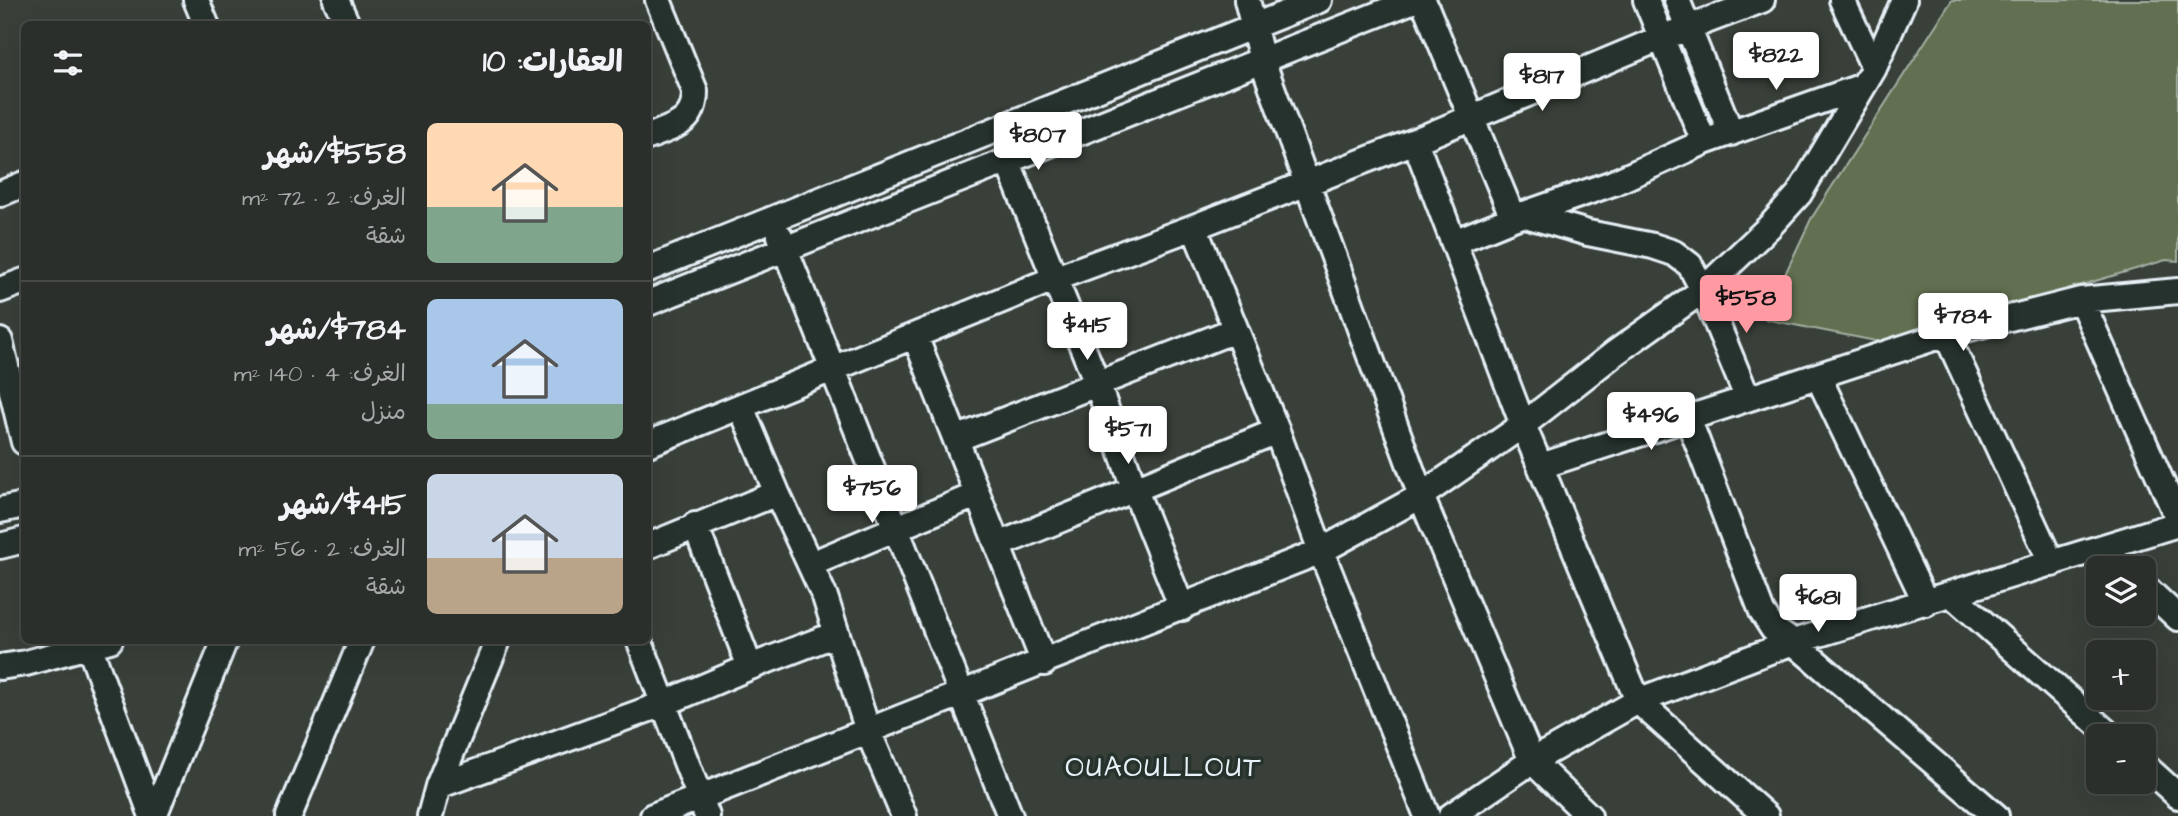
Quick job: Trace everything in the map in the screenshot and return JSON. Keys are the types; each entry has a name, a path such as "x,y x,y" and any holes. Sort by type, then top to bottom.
{"street":[{"path":"196,0 205,21"},
{"path":"337,0 345,21"},
{"path":"651,136 681,124 695,107 695,91 658,0"},
{"path":"1247,0 1262,60 1421,496 1532,761 1589,816"},
{"path":"651,268 1319,0"},
{"path":"651,302 1413,0"},
{"path":"1423,0 1471,117 1517,216"},
{"path":"1646,0 1704,142"},
{"path":"1677,0 1731,133"},
{"path":"651,443 1056,278 1194,228 1305,182 1415,141 1661,38 1762,0"},
{"path":"1842,0 1869,77"},
{"path":"653,816 704,807 868,731 1321,551 1421,496 1522,425 1615,353 1703,290 1770,226 1799,194 1869,77 1904,0"},
{"path":"1454,242 1517,216 1613,183 1704,142 1869,77"},
{"path":"1415,141 1522,425 1638,701 1766,816"},
{"path":"1007,160 1056,278 1182,608"},
{"path":"0,194 21,185"},
{"path":"1517,216 1675,253 1690,265 1703,290 1747,397"},
{"path":"773,219 1010,816"},
{"path":"1194,228 1277,431 1321,551 1427,816"},
{"path":"0,290 21,282"},
{"path":"1541,466 1946,334 2081,300 2178,291"},
{"path":"1451,816 1532,761 1638,701 1793,642 2103,548 2178,521 2081,300"},
{"path":"956,439 1235,330"},
{"path":"1946,334 2052,564"},
{"path":"915,336 1044,663"},
{"path":"0,341 21,428"},
{"path":"1818,376 1926,603"},
{"path":"741,407 825,597 868,731 904,816"},
{"path":"1688,418 1762,612 1773,629 1793,642 1996,816"},
{"path":"998,545 1277,431"},
{"path":"651,545 777,493"},
{"path":"811,564 976,495"},
{"path":"0,510 21,506"},
{"path":"695,526 750,667"},
{"path":"0,546 21,541"},
{"path":"2103,548 2111,556"},
{"path":"1951,594 2097,724"},
{"path":"2156,597 2178,618"},
{"path":"439,786 663,704 836,634"},
{"path":"0,667 91,644"},
{"path":"95,644 153,816"},
{"path":"153,816 223,644"},
{"path":"289,816 360,644"},
{"path":"430,816 439,786 496,644"},
{"path":"640,644 704,807"},
{"path":"2156,776 2178,796"}],"green space":[{"path":"1952,0 2178,0 2178,261 2166,260 1886,343 1764,319 1811,219"}],"district":[{"name":"OUAOULLOUT","path":"1164,766"}]}
